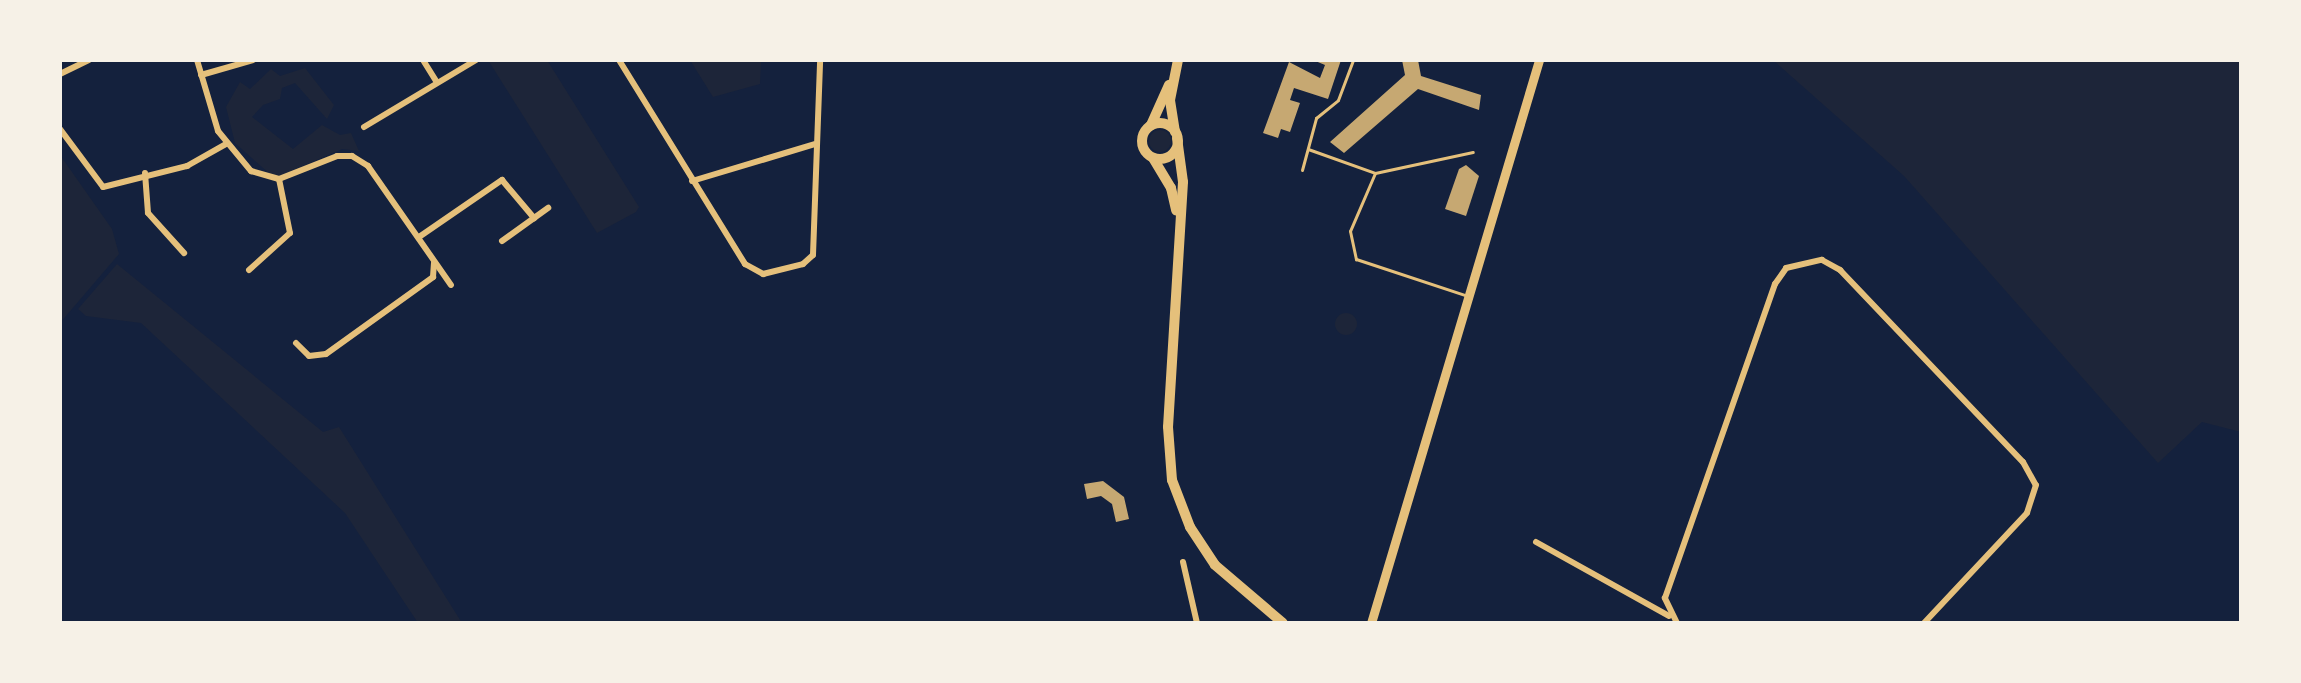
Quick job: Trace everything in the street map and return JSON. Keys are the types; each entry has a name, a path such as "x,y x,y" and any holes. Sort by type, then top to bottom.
{"main road":[{"path":"1178,60 1142,139 1171,188 1179,228"},
{"path":"1178,60 1170,100 1183,182 1168,427 1172,480 1190,527 1215,565 1283,623"},
{"path":"1371,623 1539,60"},
{"path":"1151,125 1167,125 1176,135"},
{"path":"1153,158 1173,153 1176,135"}],"street":[{"path":"60,74 89,60"},
{"path":"197,60 226,144 251,171 279,179 337,156 352,156 368,166 451,285"},
{"path":"201,75 253,60"},
{"path":"423,60 437,82"},
{"path":"364,127 476,60"},
{"path":"619,60 692,181 750,269 763,274 803,264 815,247 815,144 820,60"},
{"path":"60,129 103,187 145,173 187,166 226,144"},
{"path":"692,181 815,144"},
{"path":"145,173 148,213 184,253"},
{"path":"249,270 290,233 279,179"},
{"path":"419,237 502,180 534,218"},
{"path":"502,241 548,208"},
{"path":"296,343 309,356 326,354 433,277 433,260"},
{"path":"1669,616 1665,598 1775,284 1786,268 1822,260 1840,270 2002,439 2036,485 2027,513 1924,623"},
{"path":"1536,542 1677,623"},
{"path":"1183,562 1197,623"}],"lane":[{"path":"1302,170 1316,118 1338,100 1353,60"},
{"path":"1308,149 1375,173 1473,152"},
{"path":"1375,173 1350,231 1356,259 1468,296"}],"shaded area":[{"path":"488,60 547,60 639,207 636,212 597,233"},
{"path":"690,60 761,60 760,84 713,97"},
{"path":"1773,60 2241,60 2241,432 2202,422 2158,463 1904,176"},
{"path":"305,68 334,105 327,119 295,83 282,88 280,99 263,105 252,117 293,149 322,125 340,135 351,133 359,151 342,149 282,175 271,175 235,143 226,107 240,82 250,89 271,69 280,76"},
{"path":"1160,130 1171,141 1160,152 1149,141"},
{"path":"60,155 112,229 119,254 60,323"},
{"path":"117,264 323,432 339,427 462,623 418,623 345,513 141,323 86,316 78,309"},
{"path":"1342,313 1350,313 1357,324 1350,335 1342,335 1335,328 1335,320"}],"building":[{"path":"1313,60 1341,60 1328,99 1294,88 1290,100 1300,103 1290,132 1281,129 1278,138 1263,133 1289,62 1320,78 1325,65"},
{"path":"1402,60 1418,60 1421,76 1481,95 1479,110 1418,89 1344,153 1330,142 1405,75"},
{"path":"1466,165 1479,176 1466,216 1445,209 1459,169"},
{"path":"1103,481 1124,497 1129,519 1116,522 1112,504 1101,496 1087,499 1084,484"}]}
